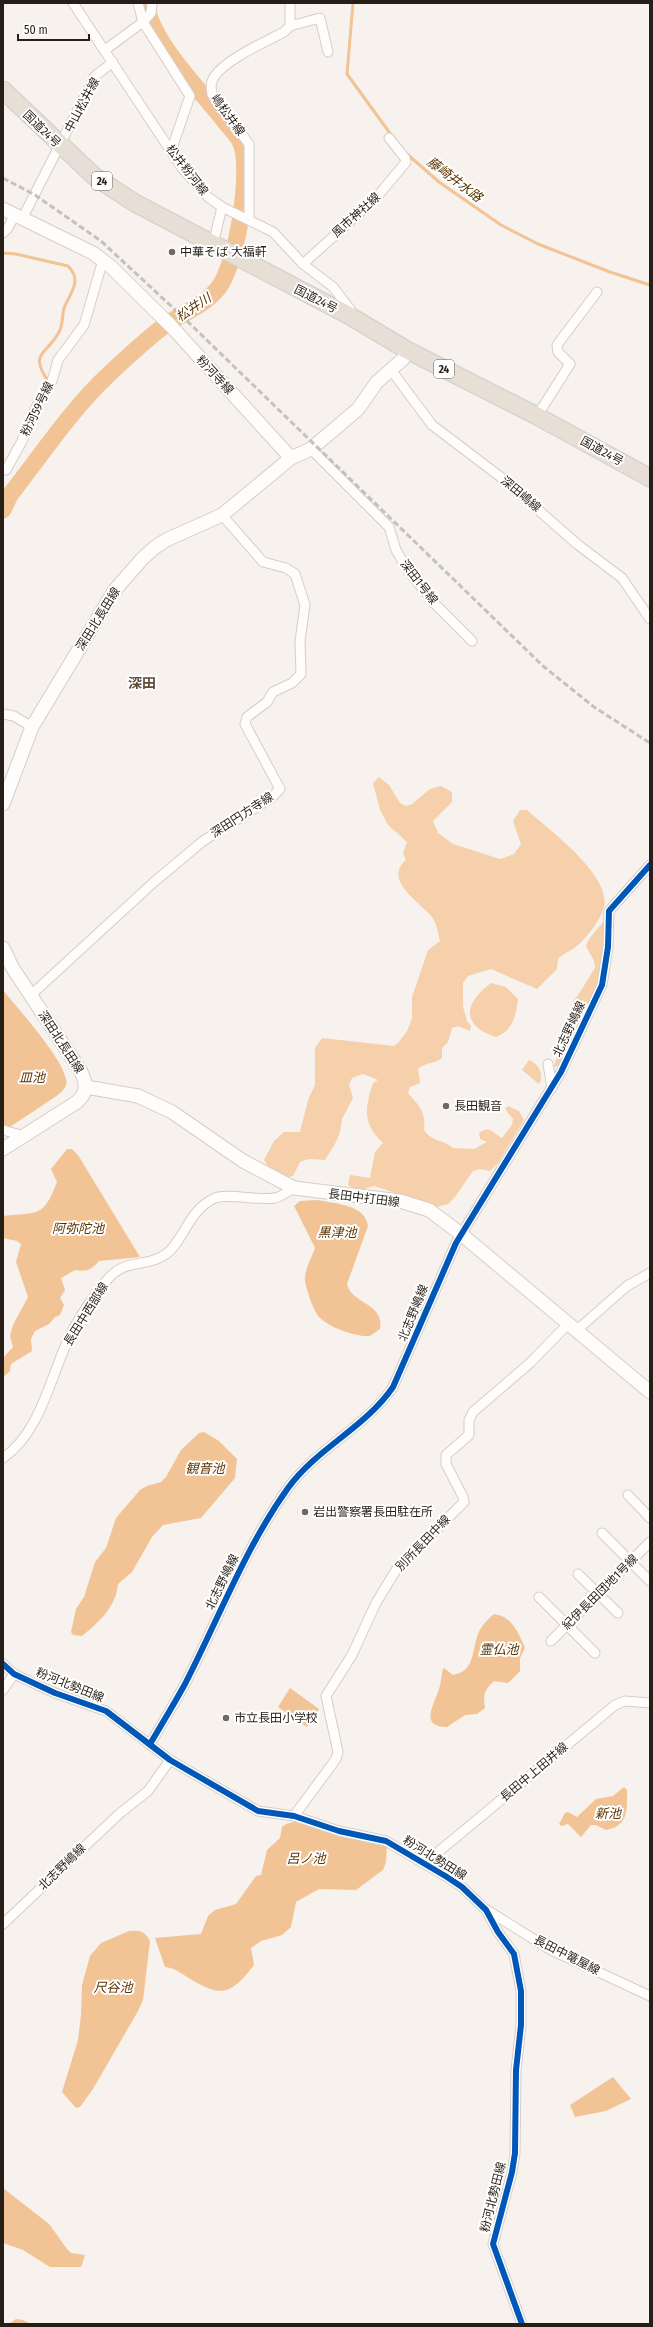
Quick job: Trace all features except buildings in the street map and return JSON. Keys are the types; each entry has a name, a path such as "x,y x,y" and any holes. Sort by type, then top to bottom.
{"highway":[{"name":"国道24号","path":"3,90 60,146 95,177 135,203 350,316 407,350 537,416 650,478"}],"street":[{"name":"松井粉河線","path":"73,3 171,151 197,186 223,208 247,218 273,232 303,264 333,287 350,308 350,316"},
{"path":"138,3 144,21 190,96 171,151"},
{"path":"105,50 144,21 151,13 152,3"},
{"path":"290,3 290,26 320,18 328,52"},
{"name":"嶋松井線","path":"247,218 249,144 212,94 210,87 215,75 223,67 284,32 290,26"},
{"name":"中山松井線","path":"3,233 8,228 14,214 60,146 95,76 113,62"},
{"name":"風市神社線","path":"303,264 376,198 406,162 405,158 389,138"},
{"path":"215,246 223,208"},
{"name":"粉河寺線","path":"14,214 93,253 103,260 167,323 291,458"},
{"name":"粉河59号線","path":"6,470 22,441 34,409 50,384 58,360 84,325 103,260"},
{"path":"537,416 570,364 558,352 557,346 597,292"},
{"path":"291,458 310,449 358,409 377,382 403,358 407,350"},
{"name":"深田嶋線","path":"391,370 432,425 502,478 577,544 622,578 650,619"},
{"name":"深田1号線","path":"310,449 390,528 396,550 411,575 434,603 472,640"},
{"name":"深田北長田線","path":"3,804 32,727 114,591 142,559 154,548 166,540 222,515 291,458"},
{"name":"深田円方寺線","path":"31,995 154,882 203,840 271,798 280,789 245,724 247,717 267,702 273,692 292,683 301,674 300,641 305,605 295,574 286,568 263,562 222,515"},
{"path":"3,714 14,716 32,727"},
{"name":"北志野嶋線","path":"150,1744 185,1684 244,1562 268,1518 289,1486 318,1457 385,1400 393,1387 441,1273 461,1234 552,1088 602,985 608,947 609,912 650,865"},
{"name":"深田北長田線","path":"3,948 31,995 80,1070 85,1079 86,1087 85,1092 77,1102 3,1149"},
{"path":"548,1064 552,1088"},
{"name":"長田中打田線","path":"86,1087 138,1096 172,1112 243,1161 294,1188 400,1201 429,1210 461,1234 650,1392"},
{"path":"3,1130 24,1136"},
{"name":"長田中西部線","path":"3,1458 12,1452 24,1437 40,1408 69,1336 106,1280 120,1267 152,1262 166,1254 174,1247 189,1220 216,1198 275,1198 294,1188"},
{"name":"別所長田中線","path":"294,1816 336,1759 338,1752 326,1696 352,1655 376,1602 403,1561 464,1502 463,1497 446,1464 446,1454 469,1435 469,1420 473,1412 572,1328 627,1286 650,1273"},
{"path":"628,1495 650,1518"},
{"path":"602,1533 650,1581"},
{"name":"紀伊長田団地1号線","path":"551,1641 650,1542"},
{"path":"578,1574 618,1613"},
{"path":"539,1597 595,1653"},
{"name":"粉河北勢田線","path":"3,1664 14,1674 55,1693 106,1711 170,1760 258,1811 294,1816 339,1831 386,1841 425,1863 462,1887 486,1910 498,1932 514,1954 520,1991 521,2025 516,2070 515,2153 512,2172 493,2244 522,2324"},
{"path":"3,1690 14,1674"},
{"name":"長田中上田井線","path":"425,1863 615,1705 625,1701 650,1704"},
{"name":"北志野嶋線","path":"3,1924 119,1814 148,1791 170,1760"},
{"name":"長田中篭屋線","path":"486,1910 551,1950 650,1996"}],"shaded area":[{"path":"379,777 389,785 400,803 406,806 412,804 430,789 441,786 452,792 452,802 433,821 438,833 453,844 500,859 514,854 521,844 513,821 520,810 527,810 578,855 600,884 604,897 603,910 592,929 576,947 558,959 557,969 537,989 491,969 468,976 463,983 463,1007 467,1021 471,1026 470,1031 458,1026 452,1028 448,1042 442,1048 442,1058 418,1069 420,1083 410,1087 408,1093 423,1113 424,1130 430,1136 453,1148 474,1149 487,1142 480,1139 479,1133 483,1131 489,1130 502,1138 512,1125 513,1119 505,1109 508,1106 519,1111 524,1120 498,1163 490,1171 480,1169 473,1171 455,1197 448,1204 437,1207 374,1186 358,1191 348,1185 350,1175 370,1178 375,1152 383,1143 371,1129 367,1115 368,1100 373,1083 378,1080 363,1074 352,1078 349,1085 353,1098 342,1119 340,1132 336,1142 325,1160 309,1159 300,1162 293,1176 283,1177 272,1172 264,1160 274,1141 284,1132 300,1132 308,1100 315,1085 315,1048 322,1038 394,1046 398,1043 407,1031 412,1019 412,997 428,950 440,941 434,920 427,911 406,891 398,875 400,868 406,860 403,853 407,842 388,825 380,810 373,783"},
{"path":"603,922 605,949 599,982 560,1065 554,1067 575,1010 573,1001 580,993 595,968 594,961 586,946 589,939"},
{"path":"491,983 506,987 518,999 513,1022 506,1031 496,1037 479,1029 470,1017 470,1010 475,998"},
{"path":"529,1060 540,1070 541,1081 539,1084 522,1070"}],"water":[{"name":"皿池","path":"3,990 48,1046 63,1069 66,1079 65,1088 58,1095 10,1127 3,1125"},
{"name":"阿弥陀池","path":"67,1149 72,1149 78,1155 140,1257 99,1261 88,1270 75,1270 61,1278 65,1290 60,1298 64,1305 60,1315 55,1317 49,1324 35,1331 31,1339 32,1351 11,1364 10,1371 3,1377 3,1358 13,1347 10,1336 13,1325 28,1297 16,1262 21,1244 17,1241 3,1238 3,1216 32,1213 43,1208 48,1202 57,1182 51,1169"},
{"name":"黒津池","path":"318,1200 348,1206 361,1213 366,1219 368,1226 347,1284 350,1291 355,1296 378,1314 380,1329 370,1336 357,1335 330,1325 317,1315 311,1301 305,1277 315,1248 294,1206 300,1201"},
{"name":"観音池","path":"204,1432 219,1441 237,1459 235,1478 201,1518 163,1525 152,1537 132,1572 118,1584 114,1600 106,1613 82,1636 73,1635 71,1632 76,1609 84,1597 95,1562 106,1548 116,1518 140,1490 147,1486 161,1482 166,1477 181,1450 199,1433"},
{"name":"霊仏池","path":"494,1614 506,1618 514,1626 523,1643 525,1648 520,1658 520,1671 508,1683 494,1681 491,1684 485,1693 485,1708 477,1714 465,1715 447,1727 434,1724 430,1715 440,1687 443,1669 444,1668 453,1675 465,1670 473,1655 480,1630"},
{"path":"290,1688 319,1709 307,1727 278,1707"},
{"name":"新池","path":"624,1787 627,1790 625,1816 623,1821 614,1828 606,1830 596,1825 591,1825 581,1837 568,1824 561,1826 559,1824 565,1813 568,1812 577,1817 596,1799 613,1796"},
{"name":"呂ノ池","path":"297,1821 333,1834 387,1846 386,1862 383,1870 356,1890 319,1889 296,1902 291,1927 282,1935 261,1941 251,1948 254,1965 238,1983 231,1988 217,1991 199,1984 177,1970 165,1967 155,1938 201,1934 208,1916 215,1910 236,1904 256,1876 261,1875 267,1850 280,1838 282,1827 286,1824"},
{"name":"尺谷池","path":"129,1931 144,1933 150,1941 143,2000 93,2089 80,2107 76,2108 62,2092 78,2040 82,1985 90,1956 101,1943"},
{"path":"613,2077 631,2099 606,2111 575,2117 570,2105"},
{"path":"3,2188 49,2224 71,2253 85,2255 81,2267 50,2267 23,2250 3,2243"},
{"path":"16,2319 23,2320 31,2324 9,2324"}],"waterway":[{"name":"松井川","path":"3,510 10,495 56,434 93,390 127,357 164,326 201,304 214,293 226,275 232,258 244,195 244,156 241,143 235,133 189,79 166,48 149,17 146,3"},
{"name":"藤崎井水路","path":"353,3 347,74 392,136"},
{"name":"藤崎井水路","path":"407,154 439,182 501,225 538,244 610,272 650,285"},
{"path":"3,253 16,254 68,266 75,277 74,287 64,308 60,329 55,339 42,354 40,359 42,371 48,381"}],"railway":[{"path":"3,178 35,195 101,241 184,318 543,666 594,707 650,743"}],"cycle path":[{"path":"150,1744 185,1684 245,1559 288,1488 313,1461 369,1414 393,1387 456,1243 561,1072 602,985 608,947 609,911 650,865"},
{"path":"3,1664 14,1674 55,1693 106,1711 170,1760 258,1811 294,1816 339,1831 386,1841 462,1887 486,1910 498,1932 514,1954 521,1991 521,2025 516,2070 515,2153 512,2172 493,2244 522,2324"}],"place":[{"name":"中華そば 大福軒","path":"172,252"},
{"name":"長田観音","path":"446,1106"},
{"name":"岩出警察署長田駐在所","path":"305,1512"},
{"name":"市立長田小学校","path":"226,1718"}],"district":[{"name":"深田","path":"142,683"}]}
